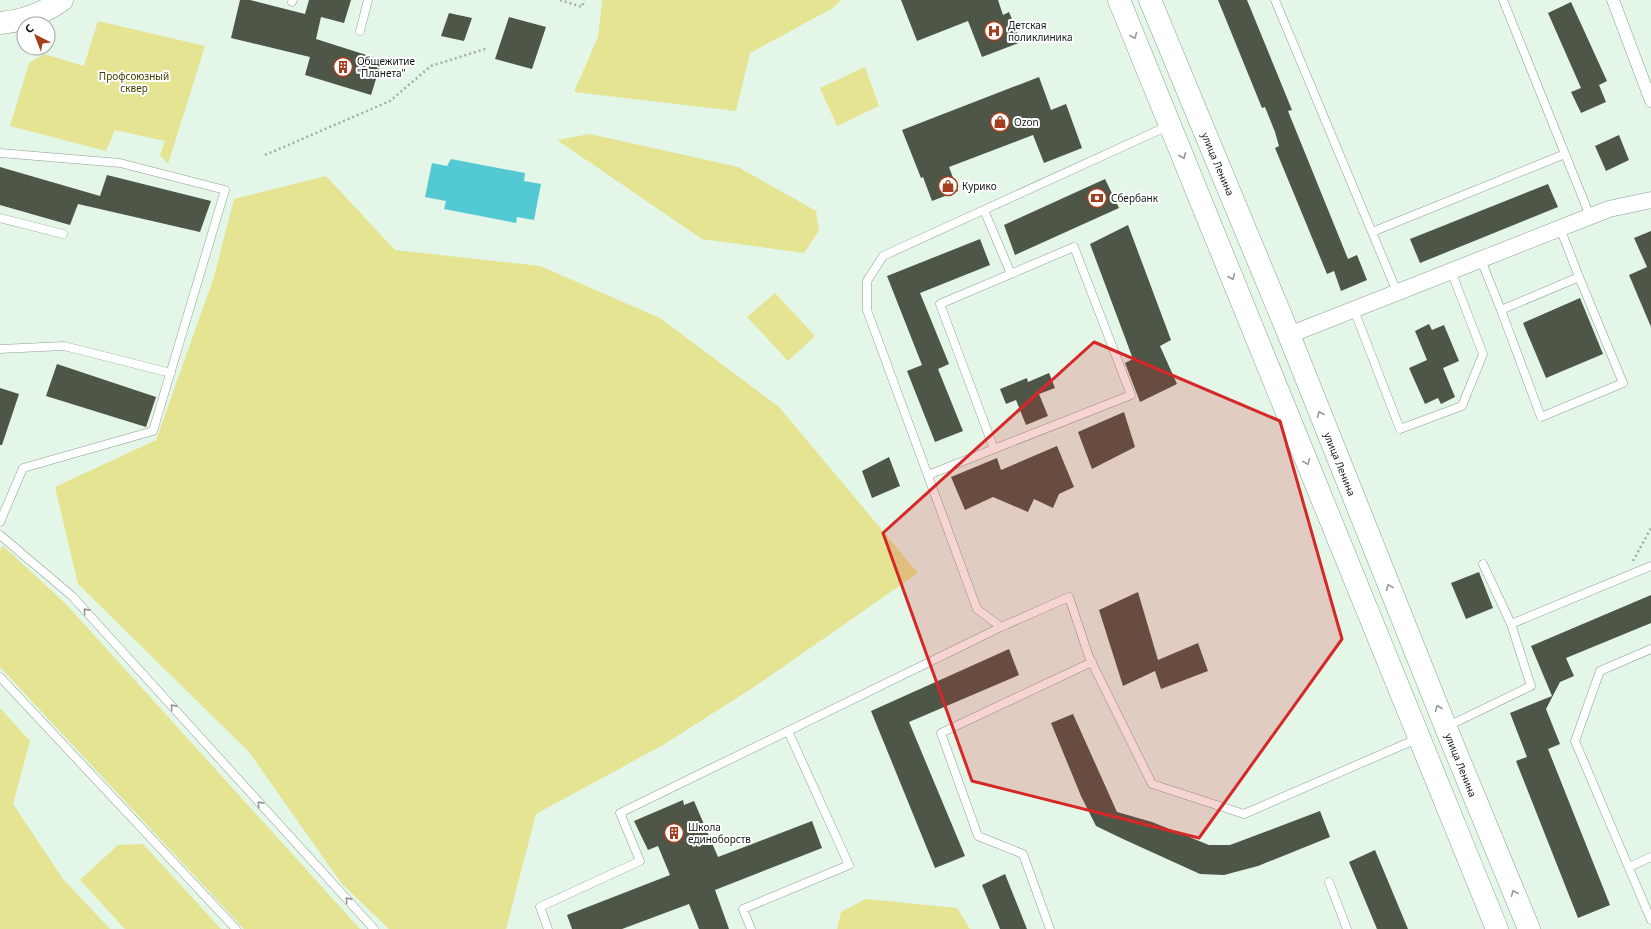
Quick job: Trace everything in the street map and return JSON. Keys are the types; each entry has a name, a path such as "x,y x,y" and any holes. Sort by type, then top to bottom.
{"main road":[{"path":"0,23 18,21 54,5 70,0"},
{"path":"1119,0 1497,929"},
{"name":"улица Ленина","path":"1150,0 1289,335 1528,929"},
{"path":"1170,124 1197,113"},
{"path":"1260,348 1289,335"},
{"path":"1420,738 1446,728"}],"street":[{"path":"1613,0 1651,101"},
{"path":"1289,335 1590,216 1609,209 1651,200"}],"lane":[{"path":"360,31 368,0"},
{"path":"1275,0 1397,292"},
{"path":"1503,0 1590,216"},
{"path":"1001,627 977,609 868,310 867,281 883,256 1170,124"},
{"path":"0,153 120,163 225,190 154,431 23,468 0,522"},
{"path":"1372,232 1565,154"},
{"path":"984,210 1011,274"},
{"path":"0,218 63,234"},
{"path":"1481,260 1541,417 1623,383 1560,228"},
{"path":"928,475 994,449 1131,395 1074,248 940,304 994,449"},
{"path":"1354,310 1400,429 1462,406 1483,354 1452,271"},
{"path":"1501,310 1579,276"},
{"path":"0,349 64,346 171,373"},
{"path":"0,535 72,596 374,929"},
{"path":"1446,728 1531,686 1512,624 1483,564"},
{"path":"1512,624 1651,566"},
{"path":"548,929 540,907 640,861 620,813 1001,627 1069,597 1092,662 1152,784 1244,814 1420,738"},
{"path":"1651,649 1600,671 1575,741 1651,920"},
{"path":"1050,929 1023,854 978,836 941,734 1092,662"},
{"path":"0,677 236,929"},
{"path":"751,929 743,909 849,865 788,731"},
{"path":"1629,867 1651,857"},
{"path":"1329,882 1348,929"}],"path":[{"path":"560,0 582,7 584,0"},
{"path":"265,155 390,101 430,66 488,48"},
{"path":"1624,577 1651,528"}],"highlighted area":[{"path":"1094,342 1280,421 1342,639 1199,838 972,781 883,533"}],"green space":[{"path":"602,0 841,0 833,8 750,53 736,111 574,92 598,37"},
{"name":"Профсоюзный сквер","path":"98,21 205,46 168,164 160,155 165,141 115,130 106,151 10,126 29,63 41,56 51,56 84,66"},
{"path":"865,67 879,106 837,126 820,88"},
{"path":"590,134 738,167 816,211 819,231 804,253 702,239 557,140"},
{"path":"326,176 395,250 540,266 660,318 779,407 918,573 754,687 663,745 536,814 506,929 389,929 342,884 249,752 78,584 55,487 156,440 214,277 234,199"},
{"path":"775,293 815,336 788,361 747,317"},
{"path":"3,546 65,603 360,929 244,929 0,667 0,550"},
{"path":"0,708 30,741 13,804 63,879 110,929 0,929"},
{"path":"143,844 221,929 125,929 80,880 118,845"},
{"path":"866,899 957,908 970,929 837,929 841,912"}],"water":[{"path":"451,159 525,173 524,181 541,184 534,220 517,217 516,223 444,209 446,201 425,197 432,163 447,166"}],"building":[{"path":"240,0 250,0 305,14 309,0 351,0 344,23 321,17 316,39 382,60 371,95 305,75 310,57 231,38"},
{"path":"901,0 998,0 1003,15 1009,12 1021,42 982,57 968,21 917,41"},
{"path":"1218,0 1247,0 1292,110 1288,111 1348,259 1357,255 1367,280 1341,291 1334,271 1327,274 1275,148 1279,146 1275,132 1265,107 1262,108"},
{"path":"1571,2 1607,81 1599,85 1606,102 1581,113 1571,92 1581,88 1548,13"},
{"path":"449,13 472,18 464,41 441,36"},
{"path":"509,17 546,27 532,69 495,59"},
{"path":"1039,77 1051,110 1066,104 1082,148 1044,163 1033,135 949,167 958,191 932,201 902,130"},
{"path":"1619,135 1629,160 1606,171 1595,146"},
{"path":"0,167 100,196 107,175 211,201 200,232 78,204 70,225 0,205"},
{"path":"1105,179 1119,208 1015,255 1004,225"},
{"path":"1548,184 1558,207 1420,263 1410,239"},
{"path":"1128,225 1171,340 1160,346 1177,384 1140,402 1125,363 1133,359 1090,244"},
{"path":"1651,231 1651,327 1629,275 1647,267 1634,238"},
{"path":"980,239 990,265 920,293 949,364 938,369 963,431 935,442 907,371 922,365 887,276"},
{"path":"1580,298 1603,354 1546,378 1523,323"},
{"path":"1429,324 1432,330 1444,325 1459,361 1443,368 1455,397 1441,404 1438,398 1425,404 1409,368 1427,360 1415,331"},
{"path":"57,364 156,397 146,427 46,396"},
{"path":"1049,373 1055,388 1039,394 1048,416 1026,425 1016,400 1006,404 1000,389 1027,378 1028,382"},
{"path":"0,388 19,394 2,445 0,445"},
{"path":"1124,412 1135,447 1092,469 1078,432"},
{"path":"1057,446 1074,487 1059,494 1053,508 1034,499 1028,512 993,497 965,510 951,477 997,458 1001,470"},
{"path":"889,457 900,486 872,498 862,471"},
{"path":"1479,572 1493,608 1466,619 1451,583"},
{"path":"1138,592 1158,660 1198,643 1208,671 1161,689 1155,671 1123,686 1099,610"},
{"path":"1651,595 1651,623 1566,658 1574,676 1560,682 1546,709 1560,744 1548,749 1610,905 1578,918 1516,761 1527,757 1510,713 1552,696 1531,646"},
{"path":"1009,649 1019,675 909,722 965,856 935,868 871,711"},
{"path":"1073,714 1117,812 1152,822 1209,845 1230,845 1320,811 1330,837 1258,866 1224,875 1200,874 1123,839 1096,826 1081,796 1051,723"},
{"path":"683,800 684,805 694,801 718,857 812,821 822,848 715,890 729,929 699,929 689,904 622,929 572,929 567,915 670,875 658,846 648,850 634,821"},
{"path":"1375,850 1408,929 1377,929 1349,862"},
{"path":"1005,874 1027,929 1000,929 982,885"}],"place":[{"name":"Детская поликлиника","path":"994,31"},
{"name":"Общежитие \"Планета\"","path":"343,67"},
{"name":"Ozon","path":"1000,122"},
{"name":"Курико","path":"948,186"},
{"name":"Сбербанк","path":"1097,198"},
{"name":"Школа единоборств","path":"674,833"}]}
